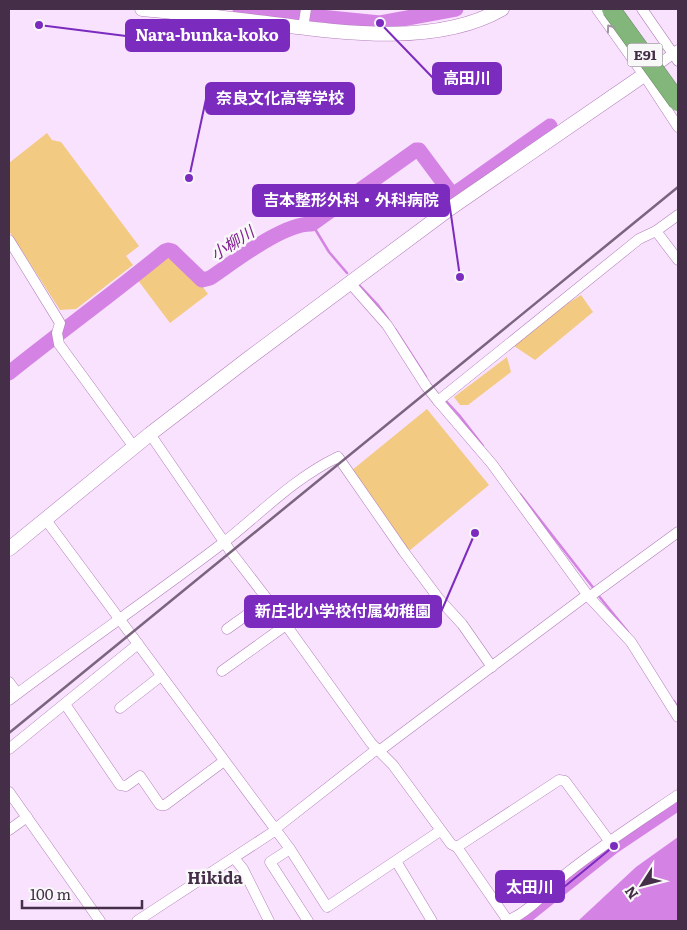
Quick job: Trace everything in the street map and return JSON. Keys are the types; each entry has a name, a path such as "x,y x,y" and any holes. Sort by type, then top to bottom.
{"highway":[{"name":"E91","path":"611,9 678,102"},
{"name":"E91","path":"625,9 678,83"}],"street":[{"path":"142,9 303,25 362,34 420,33 456,26 502,9"},
{"path":"303,25 306,9"},
{"path":"597,9 678,127"},
{"path":"9,549 150,434 452,207 644,75 677,55 642,9"},
{"path":"644,75 666,101 678,110"},
{"path":"438,401 639,239 656,231 678,215"},
{"path":"656,231 678,260"},
{"path":"9,240 60,323 59,344 134,447"},
{"path":"350,283 387,325 422,381 492,464 588,596 631,642 678,716"},
{"path":"150,434 231,552 440,831 451,844 457,847 508,921 519,916 567,873 678,795"},
{"path":"9,682 13,697 224,542 281,494 327,462 338,457 410,560 439,599 462,624 492,667"},
{"path":"46,520 290,849 327,907 440,831"},
{"path":"137,921 275,829 378,750 678,532"},
{"path":"227,629 268,600"},
{"path":"222,671 286,625"},
{"path":"9,749 138,644"},
{"path":"120,708 162,676"},
{"path":"65,704 120,785 126,786 140,776 160,805 165,805 224,762"},
{"path":"457,847 559,780 565,781 610,842"},
{"path":"9,792 100,921"},
{"path":"9,830 27,817"},
{"path":"290,849 270,862 308,921"},
{"path":"234,858 242,869 269,921"},
{"path":"396,861 432,921"}],"shaded area":[{"path":"47,133 52,140 61,142 139,246 126,256 133,265 76,309 60,310 9,231 9,163"},
{"path":"168,253 172,254 208,294 170,323 137,279"},
{"path":"581,295 593,312 535,360 514,346 565,305"},
{"path":"507,357 511,372 468,405 460,405 454,397"},
{"path":"427,409 489,485 409,551 351,471"},
{"path":"678,837 678,921 578,921 636,867"}],"waterway":[{"path":"240,9 380,23 456,9"},
{"name":"小柳川","path":"9,373 165,251 172,251 202,280 210,278 273,236 300,225 312,224 416,150 419,150 451,193 454,194 550,126"},
{"path":"312,224 329,252 347,273"},
{"path":"359,285 388,319"},
{"path":"395,329 426,377"},
{"path":"444,399 483,446"},
{"path":"520,494 595,590"},
{"path":"598,595 628,632"},
{"path":"674,701 678,708"},
{"path":"520,921 614,846 678,803"}],"railway":[{"path":"9,733 678,187"}],"place":[{"name":"高田川","path":"380,23"},
{"name":"Nara-bunka-koko","path":"39,25"},
{"name":"奈良文化高等学校","path":"189,178"},
{"name":"吉本整形外科・外科病院","path":"460,277"},
{"name":"新庄北小学校付属幼稚園","path":"475,533"},
{"name":"太田川","path":"614,846"}],"district":[{"name":"Hikida","path":"215,878"}]}
